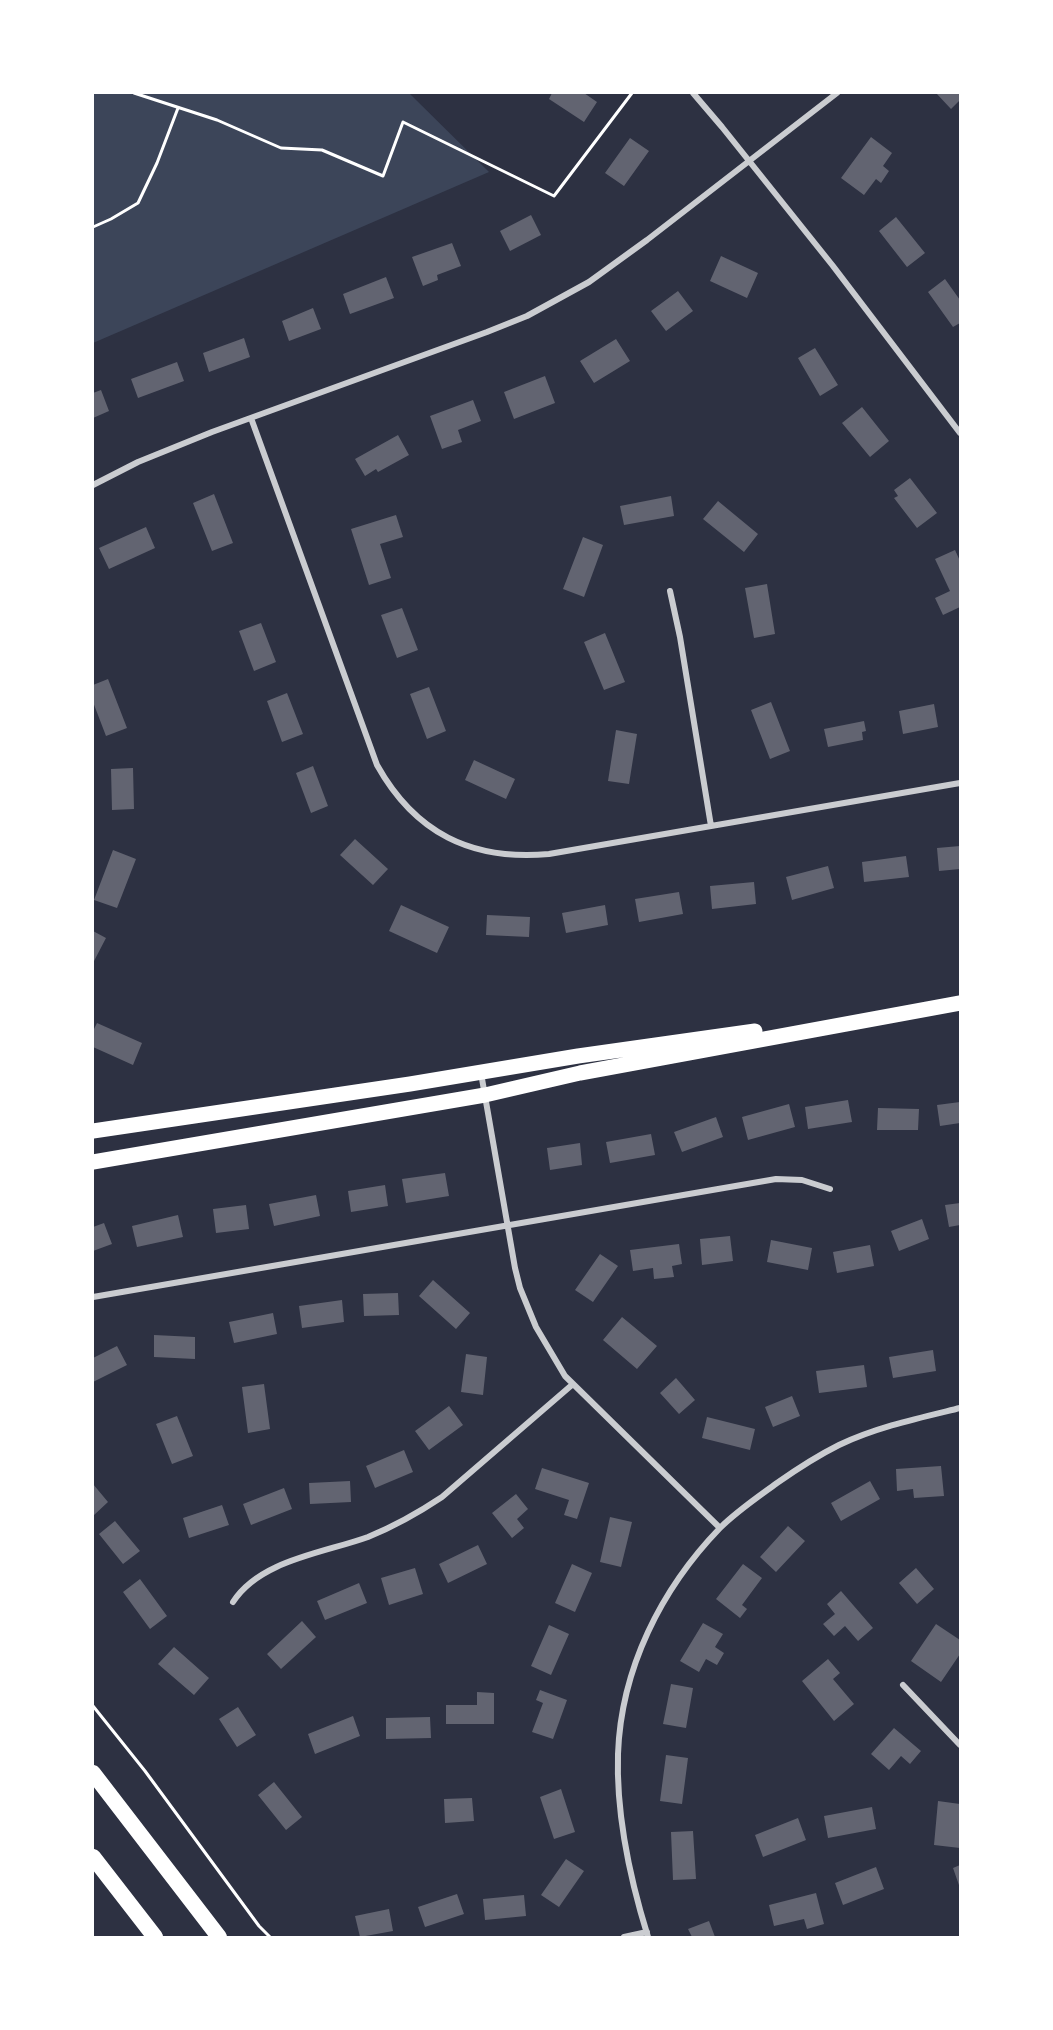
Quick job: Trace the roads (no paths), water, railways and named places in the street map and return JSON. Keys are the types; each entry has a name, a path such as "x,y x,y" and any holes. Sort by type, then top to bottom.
{"highway":[{"path":"93,1773 219,1937"},
{"path":"93,1857 154,1937"}],"main road":[{"path":"93,1162 484,1095 580,1073 960,1002"},
{"path":"94,1130 481,1073 578,1056 765,1030 845,1023"}],"street":[{"path":"693,93 832,266 960,433"},
{"path":"93,485 138,462 487,332 527,316 565,296 589,282 647,240 837,93"},
{"path":"251,418 377,765 390,788 406,808 425,824 446,837 469,847 498,854 549,854 960,783"},
{"path":"670,591 682,648 711,826"},
{"path":"481,1073 515,1268 528,1307 546,1346 565,1376 720,1528"},
{"path":"93,1297 776,1179 802,1180 830,1189"},
{"path":"233,1602 251,1580 267,1570 368,1537 442,1497 573,1384"},
{"path":"624,1937 648,1934 634,1890 625,1843 618,1755 623,1709 635,1663 654,1619 679,1578 720,1528 747,1504 809,1461 840,1445 905,1422 960,1408"},
{"path":"903,1685 960,1745"}]}
